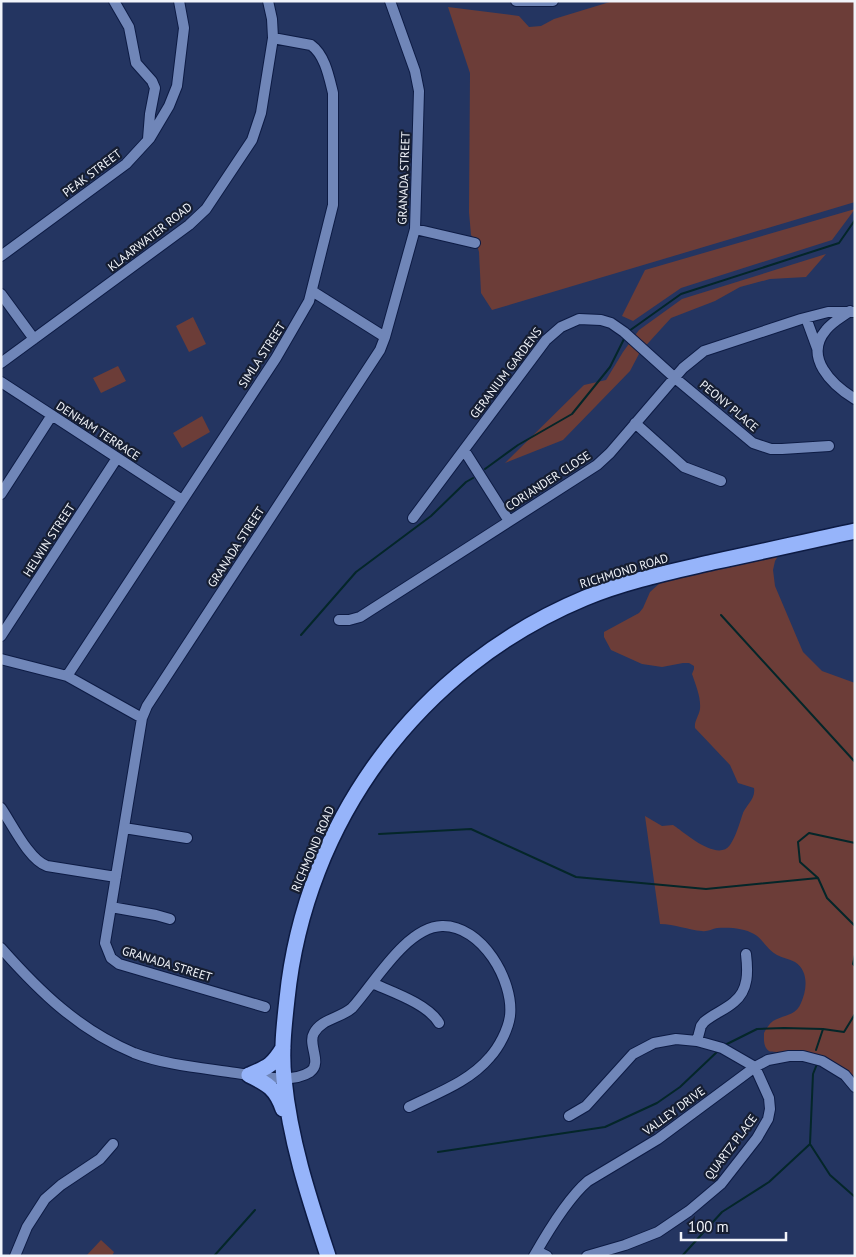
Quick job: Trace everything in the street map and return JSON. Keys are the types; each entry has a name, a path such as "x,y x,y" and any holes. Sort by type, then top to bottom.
{"highway":[{"name":"RICHMOND ROAD","path":"328,1256 298,1162 291,1132 284,1078 283,1048 288,981 306,901 329,843 353,796 391,741 431,698 465,668 539,619 586,597 649,576 855,531"},
{"path":"249,1075 274,1063 283,1048"},
{"path":"249,1075 267,1084 279,1096 291,1132"}],"street":[{"path":"114,1 130,29 136,63 155,86 148,140"},
{"name":"PEAK STREET","path":"1,256 126,164 148,140 170,106 177,86 184,28 179,1"},
{"name":"KLAARWATER ROAD","path":"1,363 189,225 206,209 252,140 261,113 273,38 268,1"},
{"path":"516,1 553,1"},
{"name":"GRANADA STREET","path":"265,1007 119,964 111,958 105,943 142,718 147,706 370,365 385,337 415,230 419,91 394,2"},
{"name":"SIMLA STREET","path":"67,676 276,358 305,310 312,291 333,205 333,93 319,53 315,48 311,45 273,38"},
{"path":"415,230 475,243"},
{"path":"312,291 385,337"},
{"path":"1,294 34,339"},
{"path":"817,348 820,339 833,322 853,311"},
{"name":"CORIANDER CLOSE","path":"339,620 360,617 601,462 688,363 704,351 828,312 853,311"},
{"name":"GERANIUM GARDENS","path":"413,518 546,340 553,332 570,322 589,318 611,323 624,332 675,378"},
{"path":"806,318 820,362 828,377 855,399"},
{"name":"PEONY PLACE","path":"675,378 754,443 771,449 829,446"},
{"name":"DENHAM TERRACE","path":"1,382 182,500"},
{"path":"1,494 52,415"},
{"path":"635,424 684,467 721,481"},
{"path":"464,450 509,521"},
{"name":"HELWIN STREET","path":"1,636 117,458"},
{"path":"1,659 67,676 142,718"},
{"path":"1,808 39,863 47,866 116,876"},
{"path":"124,828 187,838"},
{"path":"111,907 156,914 170,919"},
{"path":"1,948 46,997 70,1017 104,1038 135,1053 166,1061 249,1075 284,1078 308,1073 313,1069 315,1064 312,1036 315,1031 350,1009 386,965 417,935 427,929 440,926 456,927 472,935 486,948 501,972 509,999 509,1019 499,1043 491,1056 478,1070 458,1083 409,1107"},
{"path":"697,1041 704,1022 734,1002 743,992 748,970 746,954"},
{"path":"372,984 406,999 431,1013 439,1022"},
{"path":"569,1116 586,1106 633,1054 663,1041 676,1039 697,1041 722,1048 756,1067"},
{"name":"VALLEY DRIVE","path":"536,1253 572,1199 588,1181 658,1139 756,1067 778,1057 803,1056 822,1061 837,1069 855,1087"},
{"name":"QUARTZ PLACE","path":"587,1256 625,1245 658,1232 721,1184 757,1138 768,1119 770,1109 769,1098 756,1067"},
{"path":"15,1256 27,1227 45,1199 60,1185 100,1159 113,1144"},
{"path":"536,1253 547,1256"}],"shaded area":[{"path":"613,1 855,1 855,202 492,310 481,293 479,252 476,241 471,235 469,212 470,73 448,7 519,16 529,27 541,26 554,19"},
{"path":"855,209 832,240 681,288 633,321 622,316 645,270"},
{"path":"826,254 806,277 770,279 740,287 715,301 671,318 640,352 630,371 563,440 505,463 584,385 606,380 639,330 682,299"},
{"path":"193,317 206,344 189,352 176,326"},
{"path":"118,366 126,381 101,393 93,378"},
{"path":"202,416 210,432 182,448 173,433"},
{"path":"780,553 775,561 773,570 775,586 803,652 822,671 855,683 855,1077 843,1067 822,1056 799,1051 771,1052 766,1047 764,1033 769,1025 773,1021 796,1010 803,998 805,976 803,970 795,962 774,953 757,936 746,930 717,928 704,931 660,924 645,816 662,826 673,825 710,849 725,849 734,838 743,812 752,799 754,788 738,783 730,765 695,728 700,705 698,691 692,674 694,666 689,663 662,667 642,664 611,650 604,637 604,632 639,613 650,592 661,582"},
{"path":"101,1240 114,1252 112,1256 86,1256"}],"waterway":[{"path":"629,331 681,294 839,243 855,220"},
{"path":"485,469 518,445 572,414 610,367 624,339"},
{"path":"301,635 356,572 431,516 466,482 473,478"},
{"path":"721,615 855,762"},
{"path":"379,834 471,829 576,877 706,889 818,878"},
{"path":"855,843 809,833 798,842 800,862 818,878 827,898 855,926"},
{"path":"855,955 853,964 855,966"},
{"path":"816,1050 823,1029 844,1032 855,1014"},
{"path":"727,1044 757,1029 823,1029"},
{"path":"438,1152 605,1127 657,1103 680,1087 719,1050"},
{"path":"817,1064 813,1074 810,1144 830,1175 855,1197"},
{"path":"682,1256 722,1212 769,1182 810,1144"},
{"path":"214,1256 255,1210"}]}
